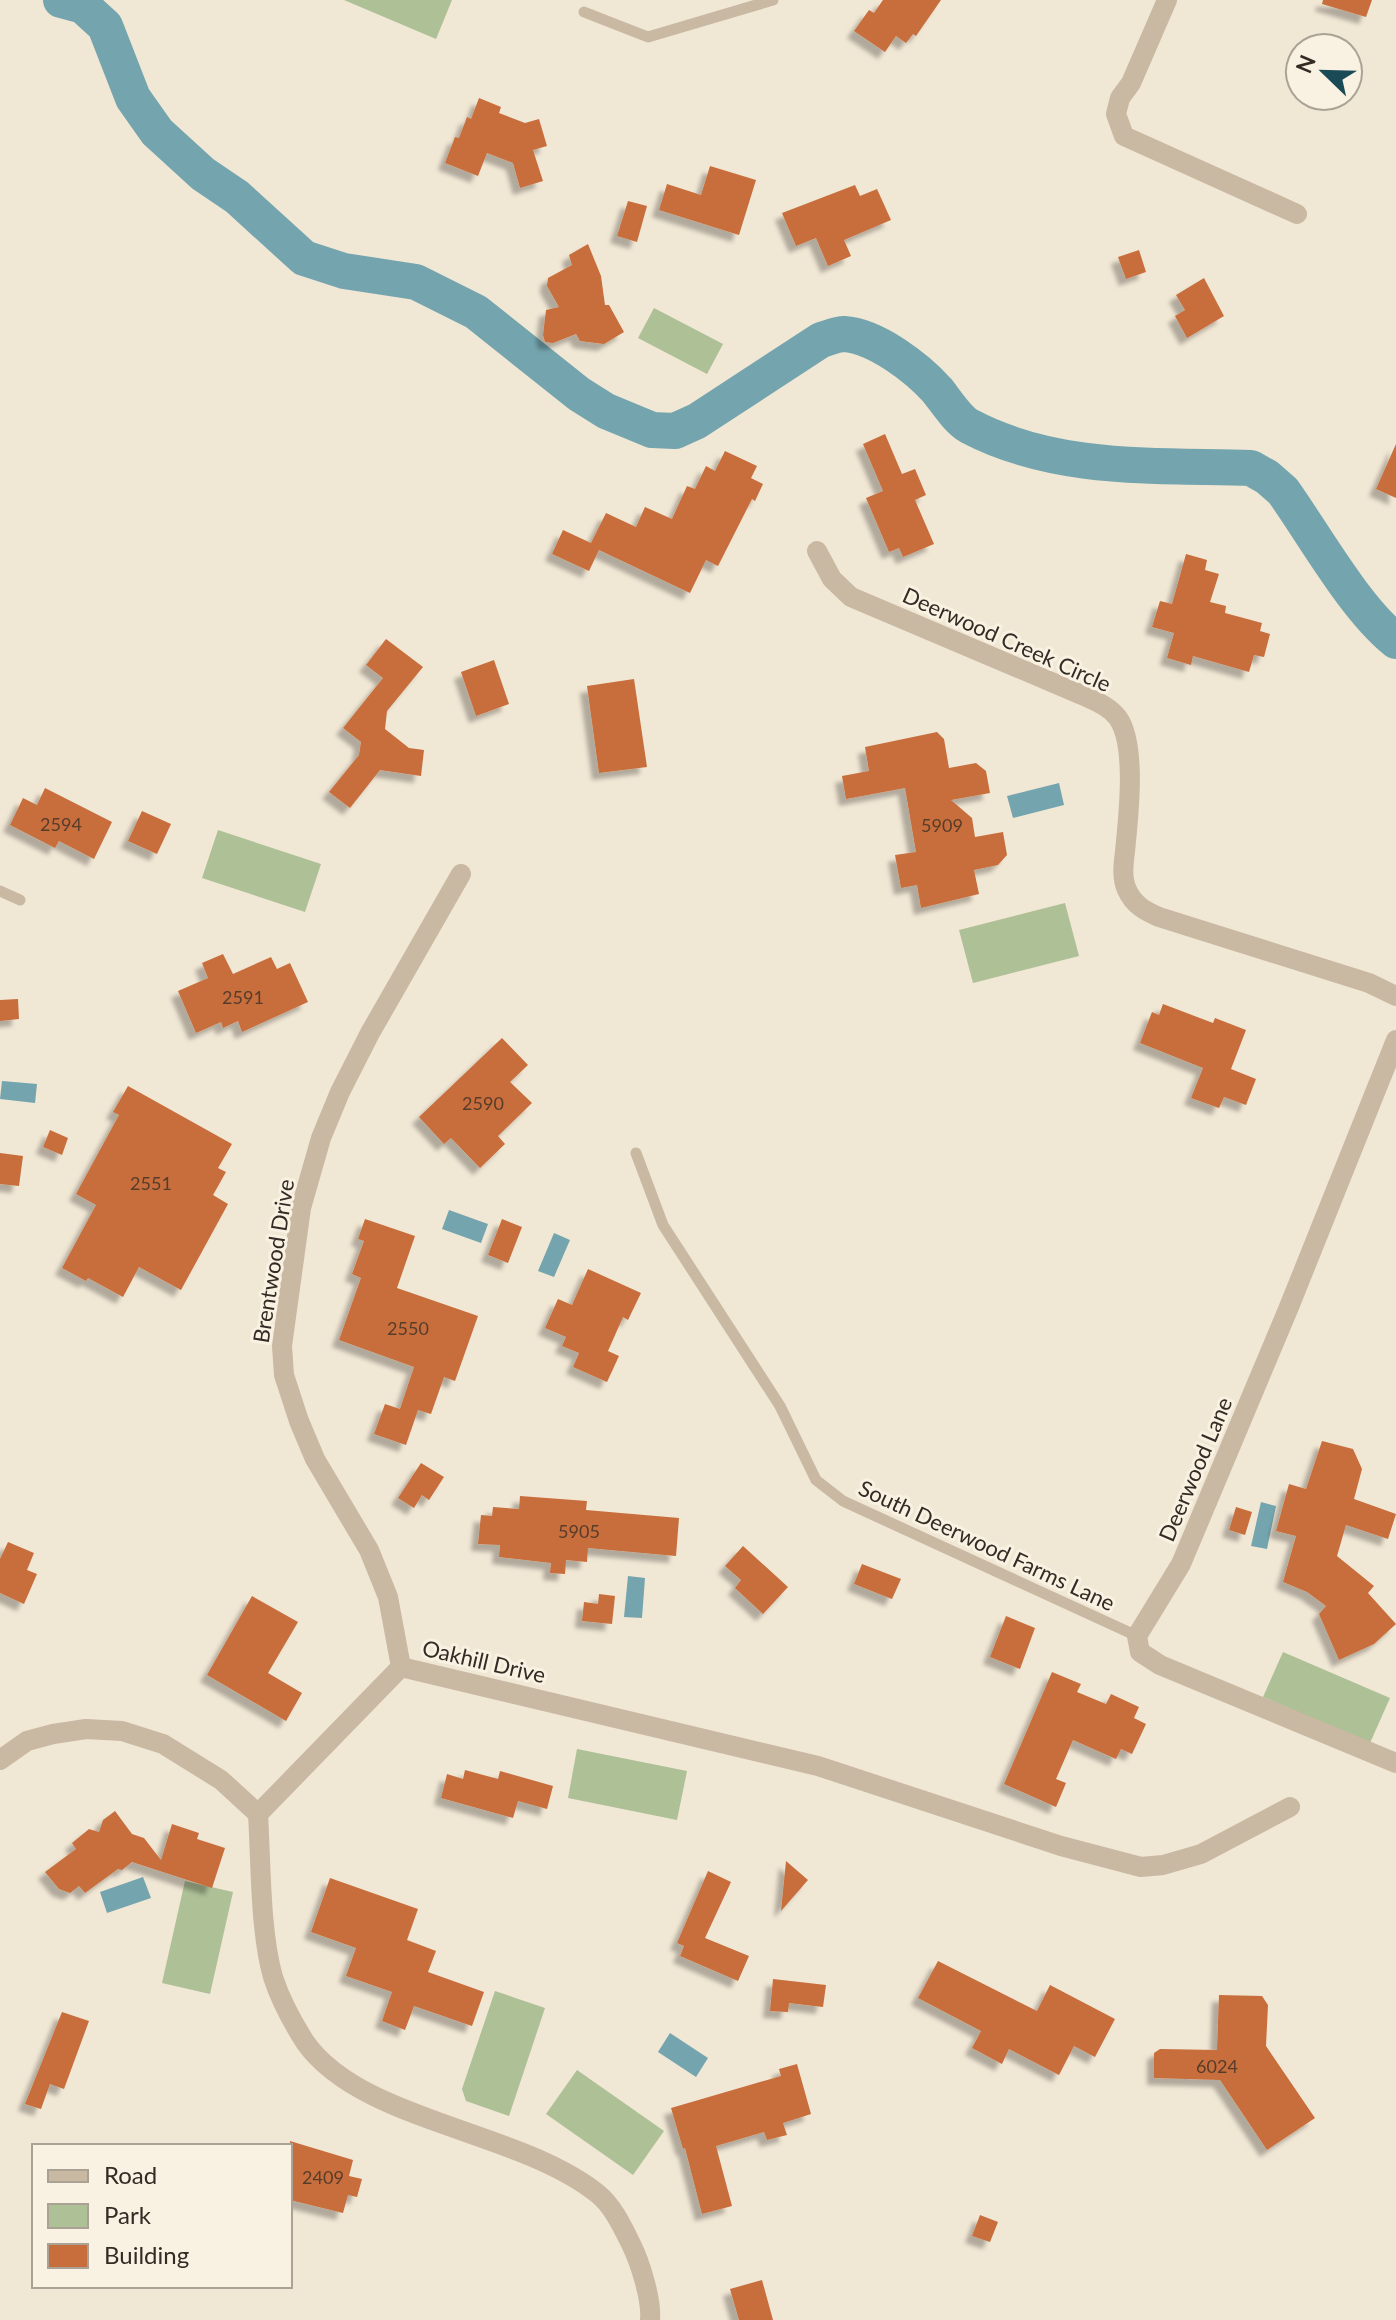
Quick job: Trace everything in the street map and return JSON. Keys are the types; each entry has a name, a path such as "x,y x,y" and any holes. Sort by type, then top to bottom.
{"street":[{"path":"1167,0 1131,83 1120,98 1116,114 1124,136 1297,214"},
{"name":"Deerwood Creek Circle","path":"817,551 832,579 851,597 1090,698 1118,718 1125,731 1128,750 1129,816 1123,873 1125,887 1138,907 1159,917 1369,983 1396,996"},
{"name":"Brentwood Drive","path":"401,1667 388,1597 369,1550 309,1446 284,1375 282,1346 301,1208 321,1138 370,1033 461,874"},
{"name":"Deerwood Lane","path":"1137,1636 1181,1564 1396,1040"},
{"path":"1137,1636 1140,1652 1160,1665 1396,1763"},
{"name":"Oakhill Drive","path":"258,1814 401,1667 818,1766 1061,1846 1141,1867 1163,1865 1201,1854 1290,1807"},
{"path":"0,1760 27,1741 53,1734 86,1729 122,1731 163,1744 221,1780 258,1814 265,1921 273,1977 306,2042 324,2064 358,2087 399,2106 521,2151 558,2168 600,2196 620,2222 638,2257 650,2320"}],"lane":[{"path":"584,12 648,37 773,0"},
{"path":"0,891 20,900"},
{"name":"South Deerwood Farms Lane","path":"636,1153 663,1225 780,1406 816,1480 843,1501 1137,1636"}],"green space":[{"path":"344,0 452,0 436,39"},
{"path":"654,308 723,344 707,374 638,338"},
{"path":"218,830 321,864 305,912 202,878"},
{"path":"1065,903 1079,956 973,983 959,930"},
{"path":"1283,1652 1390,1698 1370,1743 1263,1697"},
{"path":"577,1749 687,1771 677,1820 568,1798"},
{"path":"185,1881 233,1892 210,1994 162,1983"},
{"path":"495,1991 545,2008 509,2116 466,2101 462,2089"},
{"path":"577,2070 664,2131 633,2175 546,2114"}],"water":[{"path":"1059,783 1064,805 1013,818 1007,796"},
{"path":"2,1081 37,1084 35,1103 0,1099"},
{"path":"449,1210 488,1224 481,1243 442,1229"},
{"path":"554,1233 570,1240 554,1277 538,1271"},
{"path":"1261,1502 1276,1506 1267,1549 1251,1546"},
{"path":"628,1576 645,1578 642,1618 624,1617"},
{"path":"143,1877 151,1898 107,1913 100,1892"},
{"path":"670,2033 708,2058 696,2077 658,2052"}],"building":[{"path":"883,0 941,0 916,36 913,34 906,43 896,36 885,52 854,31 869,10 874,13"},
{"path":"1323,0 1372,0 1366,17 1322,4"},
{"path":"479,98 501,107 499,113 525,123 539,119 547,146 533,150 543,181 520,188 513,163 487,153 478,176 445,163 455,137 459,138 467,117 471,119"},
{"path":"710,166 756,180 739,235 659,210 667,184 701,195"},
{"path":"855,185 860,196 877,189 891,220 844,240 851,256 828,266 816,238 796,246 782,213"},
{"path":"628,201 647,206 637,242 617,236"},
{"path":"588,244 601,276 605,305 609,305 624,332 604,344 580,341 576,334 553,343 545,342 546,310 559,307 547,286 548,278 572,265 569,255"},
{"path":"1139,250 1146,272 1126,279 1118,257"},
{"path":"1204,278 1224,316 1187,338 1175,316 1185,310 1176,295"},
{"path":"885,434 902,474 915,469 926,495 915,500 934,544 903,557 899,548 889,552 866,498 883,491 863,444"},
{"path":"1396,444 1396,498 1376,489"},
{"path":"725,451 757,466 751,478 763,484 755,501 752,499 718,566 706,560 690,593 599,550 589,571 552,554 563,530 591,543 606,513 636,527 645,507 672,519 687,486 695,489 706,466 715,471"},
{"path":"1186,554 1207,560 1205,570 1219,574 1210,602 1226,606 1225,613 1262,623 1260,631 1270,634 1264,657 1254,655 1249,672 1193,656 1191,665 1167,658 1174,633 1152,627 1160,601 1172,604"},
{"path":"386,639 423,667 387,711 385,729 409,748 424,750 421,776 380,770 350,808 329,792 359,755 361,742 343,728 383,678 366,665"},
{"path":"494,660 509,704 476,716 461,672"},
{"path":"634,679 647,767 599,773 587,686"},
{"path":"937,732 944,739 949,768 976,763 986,771 990,793 951,800 972,818 975,837 1003,832 1007,855 998,865 974,870 979,894 921,908 917,885 901,888 895,855 916,852 905,788 846,799 842,776 869,771 865,747"},
{"path":"45,788 112,822 94,859 59,841 55,848 10,825 23,798 37,805"},
{"path":"142,811 171,824 157,854 128,841"},
{"path":"223,954 233,974 271,957 277,969 290,963 308,1002 242,1032 238,1021 223,1028 221,1022 196,1033 178,991 208,978 202,963"},
{"path":"18,999 19,1019 0,1021 0,1000"},
{"path":"1163,1004 1213,1023 1215,1018 1246,1030 1231,1069 1256,1079 1246,1105 1224,1097 1219,1108 1191,1098 1203,1068 1140,1043 1152,1012 1159,1015"},
{"path":"502,1038 528,1065 510,1082 532,1103 498,1136 505,1144 480,1168 451,1138 444,1144 419,1117"},
{"path":"128,1086 232,1144 218,1168 226,1172 213,1195 228,1204 181,1290 139,1267 123,1297 62,1268 96,1205 76,1194 119,1115 113,1112"},
{"path":"50,1130 68,1138 62,1155 43,1147"},
{"path":"0,1153 23,1156 19,1186 0,1184"},
{"path":"365,1219 415,1236 397,1288 478,1316 455,1381 444,1377 431,1414 418,1410 406,1445 374,1434 385,1404 400,1409 414,1367 339,1340 361,1278 352,1274 364,1241 358,1239"},
{"path":"502,1219 522,1227 508,1263 488,1255"},
{"path":"588,1269 641,1293 628,1320 623,1317 608,1351 619,1356 607,1382 573,1367 579,1353 562,1346 566,1337 545,1328 558,1299 572,1305"},
{"path":"1322,1441 1353,1449 1362,1469 1354,1499 1396,1514 1388,1539 1346,1525 1337,1556 1374,1586 1368,1593 1396,1624 1374,1644 1339,1660 1319,1614 1326,1606 1307,1592 1283,1582 1296,1536 1276,1531 1289,1484 1306,1489"},
{"path":"421,1463 444,1477 429,1500 422,1495 414,1508 398,1498"},
{"path":"520,1496 587,1501 586,1510 679,1518 676,1556 588,1548 587,1562 566,1560 565,1574 550,1573 551,1563 499,1557 500,1545 478,1544 481,1515 492,1516 493,1507 519,1509"},
{"path":"1236,1507 1252,1512 1245,1535 1229,1530"},
{"path":"8,1542 34,1553 27,1570 37,1574 24,1604 0,1593 0,1559"},
{"path":"743,1546 788,1587 763,1614 735,1588 741,1580 725,1566"},
{"path":"862,1564 901,1579 892,1599 854,1584"},
{"path":"599,1594 615,1596 612,1624 582,1621 584,1602 598,1604"},
{"path":"252,1596 298,1622 268,1673 302,1693 286,1721 207,1675"},
{"path":"1006,1616 1035,1628 1020,1669 990,1657"},
{"path":"1052,1672 1081,1684 1077,1692 1106,1704 1111,1694 1139,1707 1134,1718 1146,1724 1132,1754 1121,1749 1116,1759 1073,1740 1056,1779 1066,1783 1056,1807 1004,1784"},
{"path":"465,1770 498,1779 500,1771 553,1786 547,1809 518,1801 513,1818 441,1798 447,1774 463,1779"},
{"path":"115,1811 132,1834 144,1838 161,1860 172,1824 199,1833 197,1839 225,1848 212,1888 132,1862 85,1893 79,1886 70,1893 59,1889 45,1872 76,1849 72,1843 89,1829 99,1832 103,1820"},
{"path":"786,1861 808,1880 781,1911"},
{"path":"708,1871 731,1882 705,1938 749,1956 738,1981 680,1956 684,1946 677,1943"},
{"path":"330,1878 418,1909 407,1940 436,1951 428,1972 484,1992 472,2026 414,2006 405,2030 382,2021 392,1992 346,1976 356,1948 311,1932"},
{"path":"938,1961 1037,2011 1050,1985 1115,2019 1095,2057 1074,2046 1059,2075 1009,2049 1002,2064 972,2048 981,2031 918,1998"},
{"path":"773,1979 826,1985 823,2007 789,2003 788,2012 770,2011"},
{"path":"1219,1995 1262,1996 1268,2005 1266,2046 1315,2118 1267,2150 1220,2080 1154,2078 1154,2053 1160,2049 1217,2050"},
{"path":"62,2012 89,2021 64,2089 50,2084 41,2109 25,2104"},
{"path":"797,2064 811,2114 783,2123 787,2135 767,2140 764,2132 716,2146 732,2206 702,2214 671,2108 781,2076 779,2069"},
{"path":"290,2141 353,2160 349,2176 362,2179 357,2197 348,2195 343,2213 292,2200"},
{"path":"980,2215 998,2222 990,2242 972,2236"},
{"path":"762,2280 773,2320 739,2320 730,2289"}],"waterway":[{"path":"61,0 83,6 105,26 133,98 157,132 203,174 237,197 304,258 344,271 416,282 476,312 579,394 606,411 652,430 675,431 697,421 821,340 841,334 856,336 869,340 907,363 937,390 965,423 1002,441 1071,459 1143,466 1251,468 1267,477 1283,491 1365,610 1396,641"}]}
